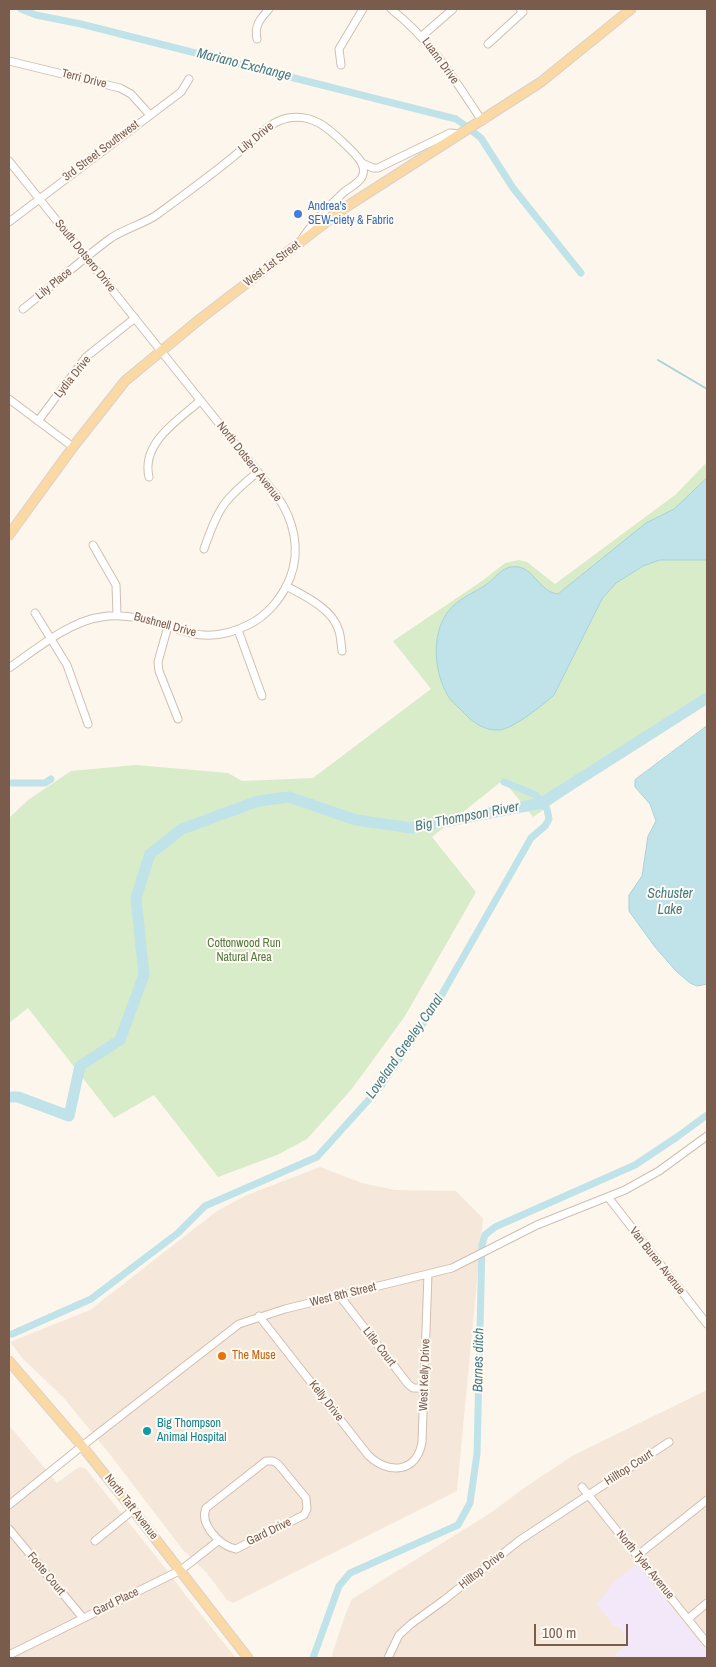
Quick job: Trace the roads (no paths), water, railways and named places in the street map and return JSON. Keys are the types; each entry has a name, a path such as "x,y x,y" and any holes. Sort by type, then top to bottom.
{"main road":[{"name":"West 1st Street","path":"9,535 73,447 125,381 200,319 368,192 541,82 631,9"},
{"name":"North Taft Avenue","path":"9,1361 82,1446 181,1570 244,1657"}],"street":[{"path":"257,40 255,31 261,18 269,9"},
{"path":"340,65 339,49 363,9"},
{"name":"Luann Drive","path":"391,9 422,36 438,55 482,121"},
{"path":"422,36 453,9"},
{"path":"488,44 523,12 520,9"},
{"name":"Terri Drive","path":"9,61 120,88 131,94 150,115"},
{"name":"3rd Street Southwest","path":"9,222 38,198 181,92 189,79"},
{"name":"Lily Drive","path":"86,258 112,238 157,215 240,152 268,127 282,119 304,118 320,123 353,152 362,163"},
{"path":"298,246 308,228 344,192 360,180 363,175 362,163 378,168 450,133 461,134"},
{"name":"South Dotsero Drive","path":"9,161 162,352"},
{"name":"Lily Place","path":"23,309 86,258"},
{"name":"Lydia Drive","path":"38,421 86,358 135,318"},
{"name":"North Dotsero Avenue","path":"162,352 282,502 291,522 295,554 292,573 286,586"},
{"path":"9,399 73,447"},
{"path":"148,477 149,452 162,435 200,400"},
{"path":"204,549 213,521 222,506 233,492 258,472"},
{"path":"93,545 116,584 117,615"},
{"path":"286,586 310,599 328,614 339,630 342,651"},
{"name":"Bushnell Drive","path":"9,668 73,626 88,619 117,615 136,617 203,636 238,630 257,621 271,608 286,586"},
{"path":"35,613 67,665 88,724"},
{"path":"168,626 158,662 159,671 178,719"},
{"path":"238,630 262,696"},
{"name":"West 8th Street","path":"9,1506 82,1446 239,1324 259,1316 452,1268 537,1225 625,1190 659,1171 707,1136"},
{"name":"Van Buren Avenue","path":"608,1198 707,1324"},
{"name":"West Kelly Drive","path":"403,1467 413,1460 422,1446 428,1274"},
{"name":"Litle Court","path":"339,1295 408,1384 413,1388 425,1388"},
{"name":"Kelly Drive","path":"259,1316 368,1455 383,1467 395,1469 403,1467"},
{"name":"Hilltop Court","path":"589,1495 669,1442"},
{"name":"Gard Drive","path":"266,1461 273,1461 278,1464 306,1498 307,1509 304,1515 236,1549 229,1548 218,1541 204,1520 203,1513 206,1508 266,1461"},
{"name":"North Tyler Avenue","path":"582,1487 689,1618 707,1643"},
{"name":"Hilltop Drive","path":"388,1658 392,1646 399,1635 411,1624 520,1540 589,1495"},
{"path":"638,1555 707,1500"},
{"path":"94,1542 133,1510"},
{"name":"Foote Court","path":"9,1529 83,1618"},
{"name":"Gard Place","path":"9,1655 181,1570 218,1541"},
{"path":"689,1618 707,1603"}],"water":[{"path":"707,478 707,560 660,560 643,566 616,583 602,599 554,695 520,721 500,730 485,728 477,724 452,701 443,686 436,654 438,632 451,608 487,584 504,569 511,567 525,569 545,588 558,594 646,523 674,509"},
{"name":"Schuster Lake","path":"707,726 707,984 697,986 690,983 675,970 655,947 629,911 629,895 642,876 648,836 656,821 650,804 635,787 635,780"}],"waterway":[{"name":"Mariano Exchange","path":"21,9 36,15 81,24 456,119 466,126"},
{"name":"Mariano Exchange","path":"472,131 481,138 513,188 581,273"},
{"path":"658,360 707,389"},
{"name":"Big Thompson River","path":"9,1097 18,1097 69,1116 80,1066 120,1040 144,975 136,898 150,854 182,829 258,801 289,797 356,820 412,828 542,803 707,698"},
{"path":"9,783 45,783 51,779"},
{"name":"Loveland Greeley Canal","path":"12,1334 91,1299 178,1233 205,1206 317,1157 381,1086 437,1003 531,838 545,826 549,819 547,809 536,795 504,782"},
{"name":"Barnes ditch","path":"313,1658 339,1586 350,1573 458,1525 470,1503 477,1454 482,1245 485,1235 495,1227 635,1165 707,1115"}],"place":[{"name":"Andrea's SEW-ciety & Fabric","path":"298,214"},
{"name":"The Muse","path":"222,1356"},
{"name":"Big Thompson Animal Hospital","path":"147,1431"}],"park label":[{"name":"Cottonwood Run Natural Area","path":"244,951"}]}
